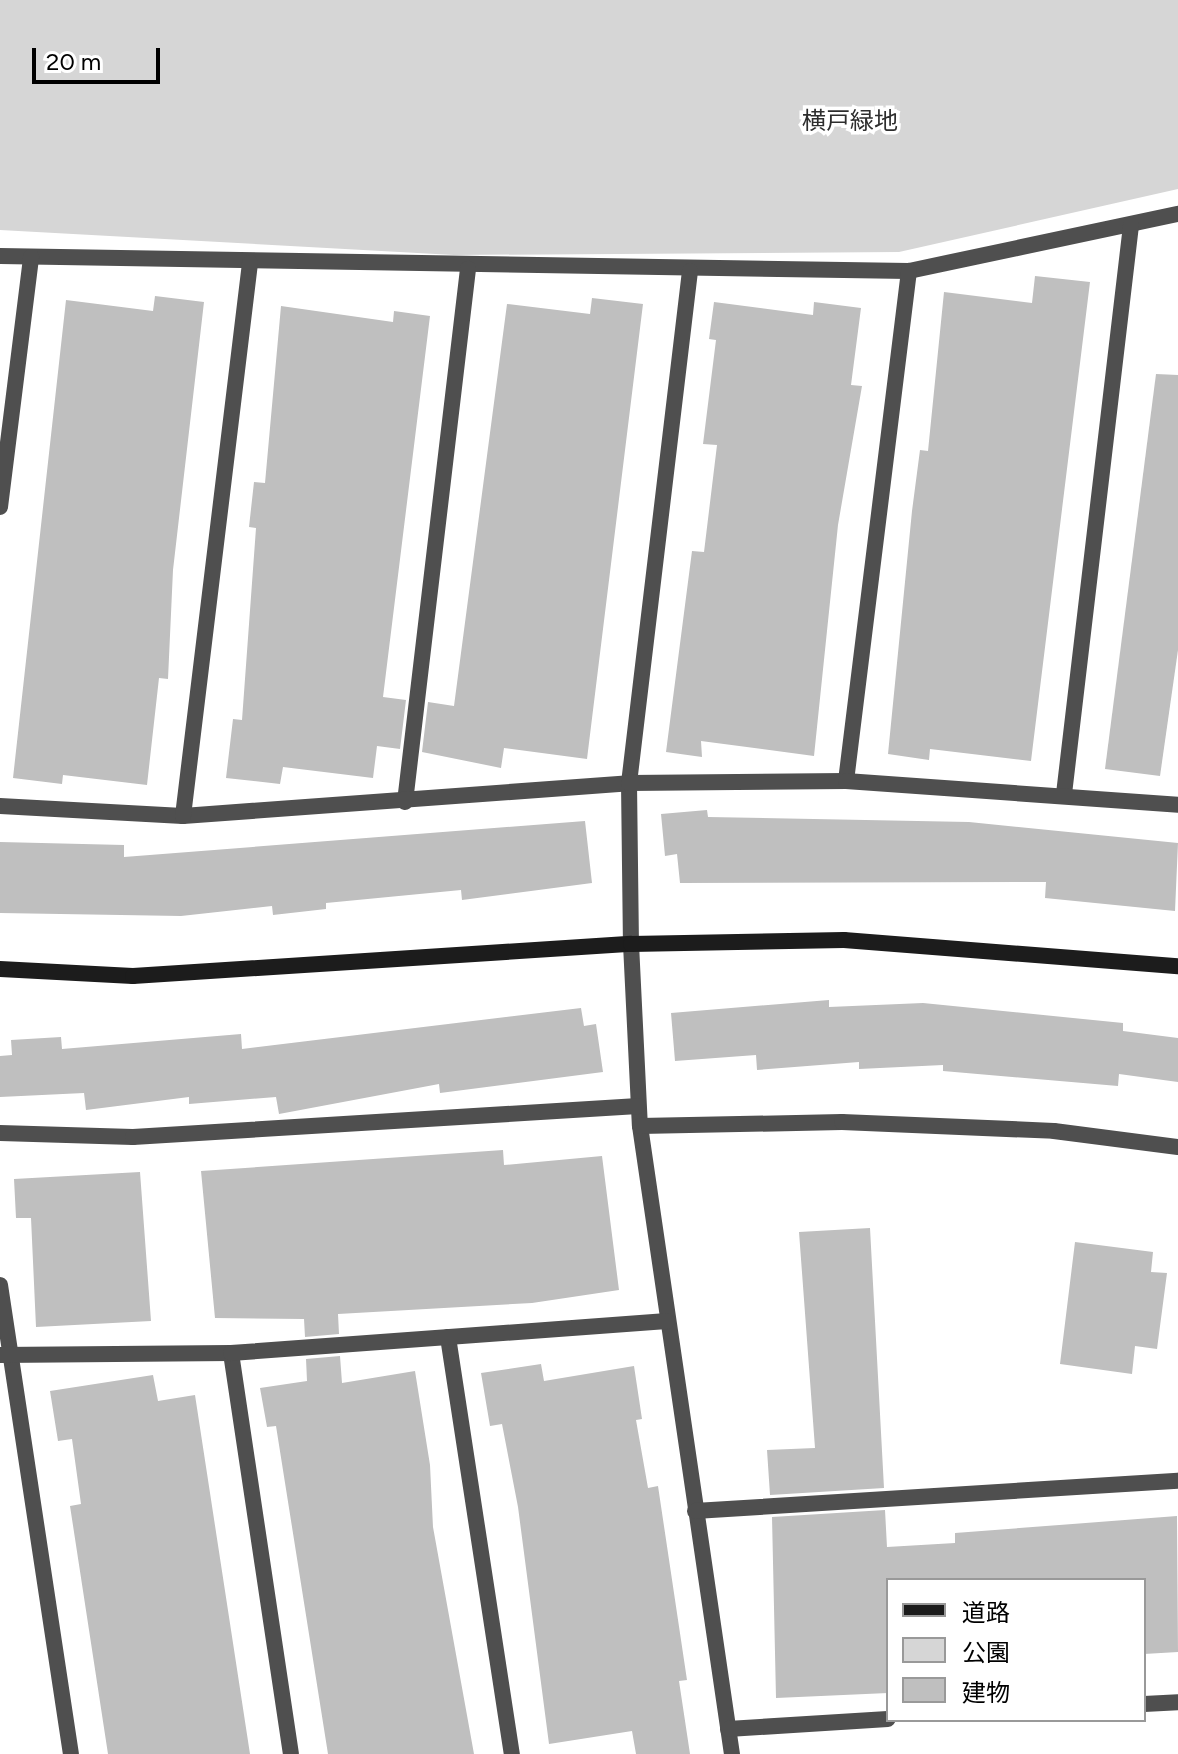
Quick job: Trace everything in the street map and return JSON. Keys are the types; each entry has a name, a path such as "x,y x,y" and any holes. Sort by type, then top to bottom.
{"street":[{"path":"0,256 468,269 668,265 690,271 909,271 1178,214"},
{"path":"1064,794 1131,225"},
{"path":"0,507 31,257"},
{"path":"183,816 250,263"},
{"path":"405,802 468,269"},
{"path":"690,271 629,783 631,944 640,1126 732,1754"},
{"path":"846,781 909,271"},
{"path":"0,806 183,816 405,802 629,783 846,781 1064,794 1178,805"},
{"path":"0,969 133,976 631,944 844,940 1178,966"},
{"path":"0,1133 133,1137 638,1106"},
{"path":"640,1126 842,1122 1054,1131 1178,1147"},
{"path":"0,1285 6,1353 71,1754"},
{"path":"6,1353 231,1353 667,1321"},
{"path":"448,1337 512,1754"},
{"path":"231,1353 291,1754"},
{"path":"695,1511 1178,1481"},
{"path":"1146,1704 1178,1702"},
{"path":"728,1729 886,1719"}],"green space":[{"name":"横戸緑地","path":"0,0 1178,0 1178,189 899,252 454,255 0,230"}],"building":[{"path":"1035,276 1090,282 1031,761 930,749 929,760 888,754 912,511 920,450 928,451 944,292 1032,303"},
{"path":"155,296 204,302 173,570 168,679 159,678 147,785 63,775 62,784 13,778 66,300 153,311"},
{"path":"592,298 643,304 587,759 504,748 501,768 422,752 428,702 454,706 507,304 590,314"},
{"path":"714,302 813,315 814,302 861,308 851,385 862,386 838,525 814,756 701,741 702,757 666,752 692,551 704,552 717,445 703,444 716,340 709,339"},
{"path":"281,306 393,322 394,311 430,316 383,697 406,700 400,749 377,746 373,778 283,767 280,784 226,778 233,719 242,720 256,528 249,527 254,482 265,483"},
{"path":"1156,374 1178,375 1178,650 1160,776 1105,769"},
{"path":"707,810 708,817 969,822 1178,843 1175,911 1045,898 1046,882 680,883 677,854 665,856 661,814"},
{"path":"585,821 592,883 462,900 461,890 326,903 326,909 273,915 272,906 181,916 0,913 0,842 124,845 124,857"},
{"path":"829,1000 829,1007 923,1003 1123,1023 1123,1031 1178,1038 1178,1082 1119,1074 1118,1086 943,1071 943,1065 859,1069 859,1062 757,1070 756,1055 675,1061 671,1013"},
{"path":"581,1008 584,1026 596,1024 603,1072 440,1093 439,1084 279,1114 276,1097 189,1104 189,1097 86,1110 84,1093 0,1097 0,1056 12,1055 11,1040 61,1037 62,1049 241,1034 242,1049"},
{"path":"503,1150 504,1165 602,1156 619,1290 532,1303 338,1314 339,1334 305,1337 304,1319 215,1318 201,1171"},
{"path":"140,1172 151,1321 36,1327 31,1218 16,1218 14,1179"},
{"path":"870,1228 884,1488 770,1495 767,1450 815,1448 799,1232"},
{"path":"1075,1242 1153,1252 1151,1272 1167,1273 1157,1349 1135,1346 1132,1374 1060,1364"},
{"path":"340,1356 342,1383 415,1371 430,1465 433,1527 474,1754 328,1754 276,1426 267,1427 260,1388 307,1381 306,1359"},
{"path":"541,1364 544,1381 634,1366 642,1419 636,1420 648,1488 658,1486 687,1680 679,1681 690,1754 636,1754 632,1731 549,1744 518,1507 502,1424 490,1426 481,1373"},
{"path":"153,1375 158,1401 195,1395 250,1754 108,1754 70,1506 81,1504 72,1439 58,1441 50,1391"},
{"path":"885,1510 887,1547 955,1543 955,1533 1177,1516 1178,1652 1146,1654 1146,1578 886,1578 886,1693 776,1698 772,1517"}]}
